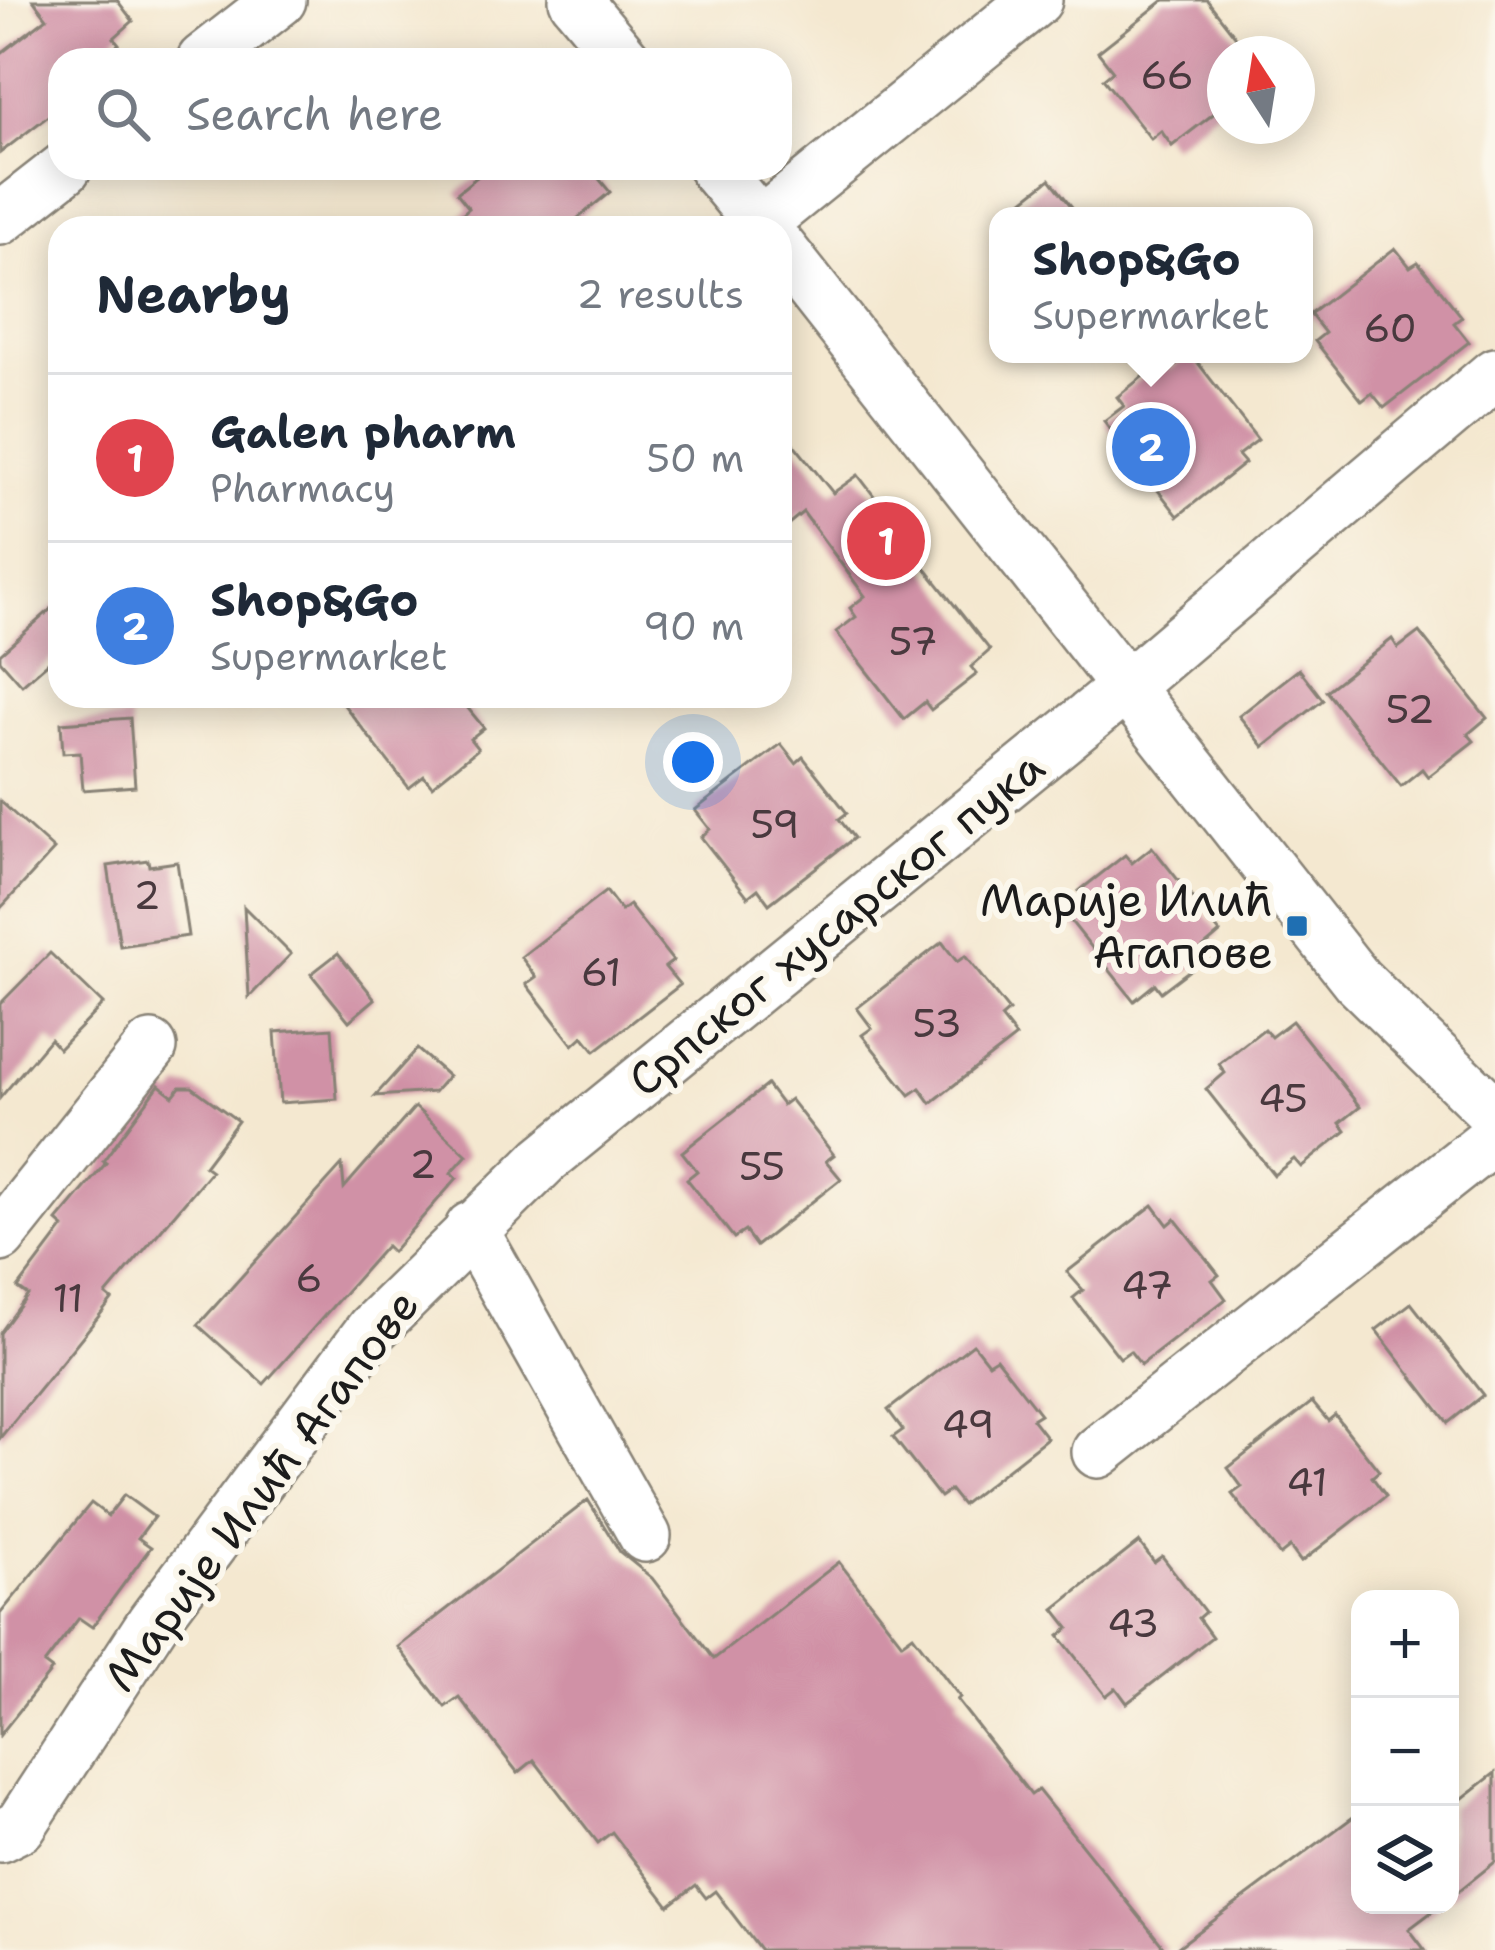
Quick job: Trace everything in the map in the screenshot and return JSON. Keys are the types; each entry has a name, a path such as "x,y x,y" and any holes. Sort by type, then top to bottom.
{"street":[{"path":"218,48 280,0"},
{"path":"575,0 615,48"},
{"path":"784,216 1036,0"},
{"path":"0,219 50,180"},
{"path":"724,180 752,216"},
{"path":"792,266 1357,980 1495,1114"},
{"name":"Српског хусарског пука","path":"544,1160 1127,686 1495,374"},
{"path":"0,1236 151,1047"},
{"path":"1098,1452 1495,1137"},
{"name":"Марије Илић Агапове","path":"0,1836 20,1826 153,1622 371,1329 544,1160"},
{"path":"471,1228 645,1536"}],"building":[{"path":"33,0 117,0 133,21 114,38 119,44 114,48 48,48 48,116 0,153 0,54 47,18"},
{"path":"1164,0 1207,0 1235,36 1207,36 1207,119 1172,146 1161,131 1151,139 1103,79 1113,71 1098,52"},
{"path":"1050,179 1072,207 1014,207"},
{"path":"473,180 600,180 610,192 581,216 460,216 469,208 457,193"},
{"path":"1395,248 1410,267 1418,262 1462,317 1454,323 1469,342 1384,408 1372,393 1362,401 1315,341 1325,333 1313,312"},
{"path":"1160,363 1169,370 1179,363 1198,363 1258,440 1238,455 1245,463 1178,516 1104,421 1124,406 1117,397"},
{"path":"792,442 833,493 858,475 990,650 971,667 977,674 931,710 925,702 904,719 836,632 856,617 850,608 865,596 803,512 792,521"},
{"path":"48,612 48,662 22,685 0,654"},
{"path":"1419,632 1487,718 1468,734 1474,741 1428,777 1422,769 1401,786 1326,691 1392,639 1398,648"},
{"path":"1299,669 1323,700 1264,747 1239,716"},
{"path":"346,708 468,708 484,728 470,739 478,749 432,786 424,776 409,788"},
{"path":"130,718 135,786 83,790 80,752 63,753 61,723"},
{"path":"781,744 796,763 803,757 847,813 839,819 854,838 769,904 758,889 748,897 701,837 710,829 695,810"},
{"path":"0,801 54,850 0,909"},
{"path":"1152,847 1220,933 1201,949 1207,957 1161,992 1155,984 1134,1001 1066,915 1086,899 1079,891 1125,855 1132,863"},
{"path":"148,860 149,866 177,862 188,936 120,946 108,866"},
{"path":"606,891 621,911 629,905 673,961 665,967 680,985 595,1051 583,1036 573,1045 526,984 536,977 521,957"},
{"path":"244,907 291,954 249,997"},
{"path":"942,942 957,962 965,956 1009,1011 1001,1018 1016,1037 931,1103 920,1088 910,1095 862,1035 872,1028 857,1008"},
{"path":"50,953 103,1004 59,1049 50,1039 0,1098 0,1004"},
{"path":"338,953 375,999 349,1021 311,974"},
{"path":"1292,1021 1360,1107 1340,1123 1346,1131 1301,1167 1294,1159 1274,1175 1206,1089 1225,1073 1219,1064 1264,1029 1271,1037"},
{"path":"332,1028 337,1099 280,1103 275,1032"},
{"path":"417,1049 448,1076 434,1092 375,1096"},
{"path":"159,1085 173,1096 180,1087 192,1087 238,1121 204,1166 211,1171 106,1295 112,1300 0,1438 0,1333 28,1295 18,1288 64,1227 57,1221 106,1163 103,1161"},
{"path":"767,1085 782,1105 790,1099 834,1155 826,1161 841,1179 756,1246 745,1231 734,1238 687,1179 697,1171 682,1152"},
{"path":"415,1107 467,1155 451,1173 457,1178 392,1252 386,1246 264,1384 198,1325 342,1165 344,1188"},
{"path":"1153,1205 1168,1225 1175,1219 1219,1275 1212,1280 1226,1299 1141,1365 1130,1351 1120,1358 1073,1298 1083,1290 1067,1272"},
{"path":"1411,1303 1483,1395 1448,1423 1376,1330"},
{"path":"973,1344 988,1363 996,1358 1040,1414 1032,1419 1047,1438 962,1505 950,1490 940,1497 893,1437 903,1430 888,1410"},
{"path":"1312,1402 1328,1421 1335,1415 1379,1471 1372,1477 1386,1496 1301,1562 1290,1547 1280,1555 1232,1494 1242,1487 1228,1468"},
{"path":"124,1495 154,1517 138,1538 151,1547 92,1627 79,1618 44,1664 52,1670 0,1735 0,1614 91,1503 108,1516"},
{"path":"588,1500 620,1552 652,1578 714,1659 839,1562 902,1643 913,1635 1031,1795 1038,1790 1166,1950 760,1950 715,1891 706,1898 696,1885 669,1906 612,1832 598,1843 534,1760 518,1773 459,1697 445,1707 398,1647"},
{"path":"1139,1542 1154,1562 1162,1556 1205,1612 1198,1618 1212,1637 1127,1703 1116,1688 1106,1696 1059,1636 1069,1628 1054,1609"},
{"path":"1495,1773 1495,1862 1459,1891 1459,1806 1459,1801"},
{"path":"1351,1819 1351,1914 1429,1914 1409,1929 1425,1950 1174,1950"}],"place":[{"name":"Shop&Go","path":"1151,447"},
{"name":"Galen pharm","path":"886,541"},
{"name":"Марије Илић Агапове","path":"1297,926"}]}
